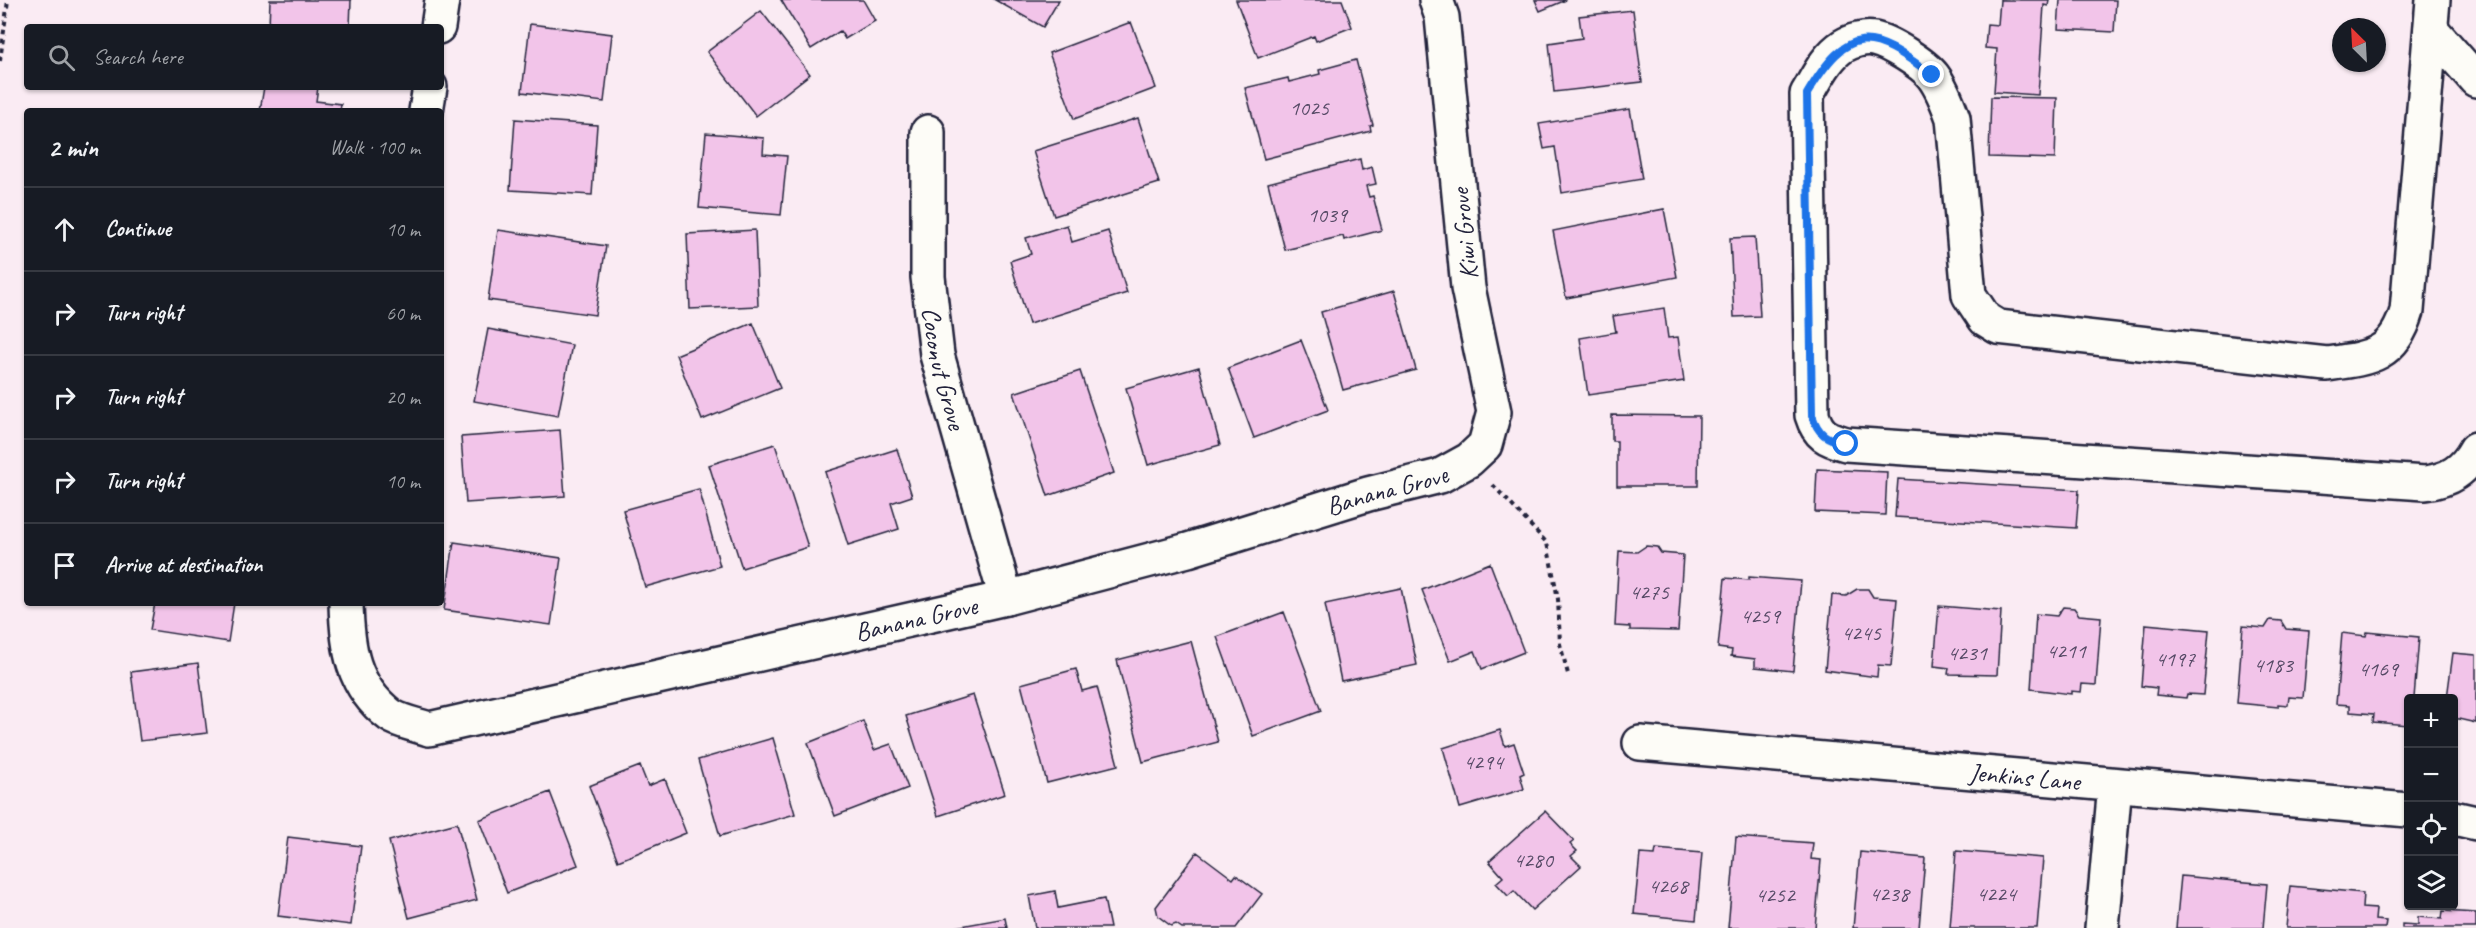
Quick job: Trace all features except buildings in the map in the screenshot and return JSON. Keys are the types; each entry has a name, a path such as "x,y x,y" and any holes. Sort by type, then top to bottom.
{"street":[{"path":"438,24 442,0"},
{"name":"Kiwi Grove","path":"1436,0 1442,17 1468,288 1494,412 1485,445 1469,460"},
{"path":"2432,14 2476,80"},
{"path":"2432,14 2407,311 2403,326 2397,339 2387,347 2361,359 2327,364 1998,327 1985,319 1970,296 1953,118 1948,104 1932,75 1905,55 1875,39 1862,39 1843,46 1824,65 1807,94 1812,415 1816,428 1826,439 1846,444 2425,483 2445,480 2458,473 2476,449"},
{"path":"426,108 430,90"},
{"name":"Coconut Grove","path":"928,132 928,277 937,355 1006,598"},
{"name":"Banana Grove","path":"346,606 348,651 365,691 391,716 429,729 1006,598 1188,550 1368,494 1440,476 1469,460"},
{"name":"Jenkins Lane","path":"1640,743 2404,810"},
{"path":"2102,928 2115,784"},
{"path":"2458,819 2476,823"}],"path":[{"path":"0,61 9,0"},
{"path":"1469,460 1547,543 1558,598 1560,644 1568,674"}],"route":[{"path":"1846,444 1826,439 1816,428 1812,415 1807,94 1824,65 1843,46 1862,39 1875,39 1905,55 1932,75"}]}
